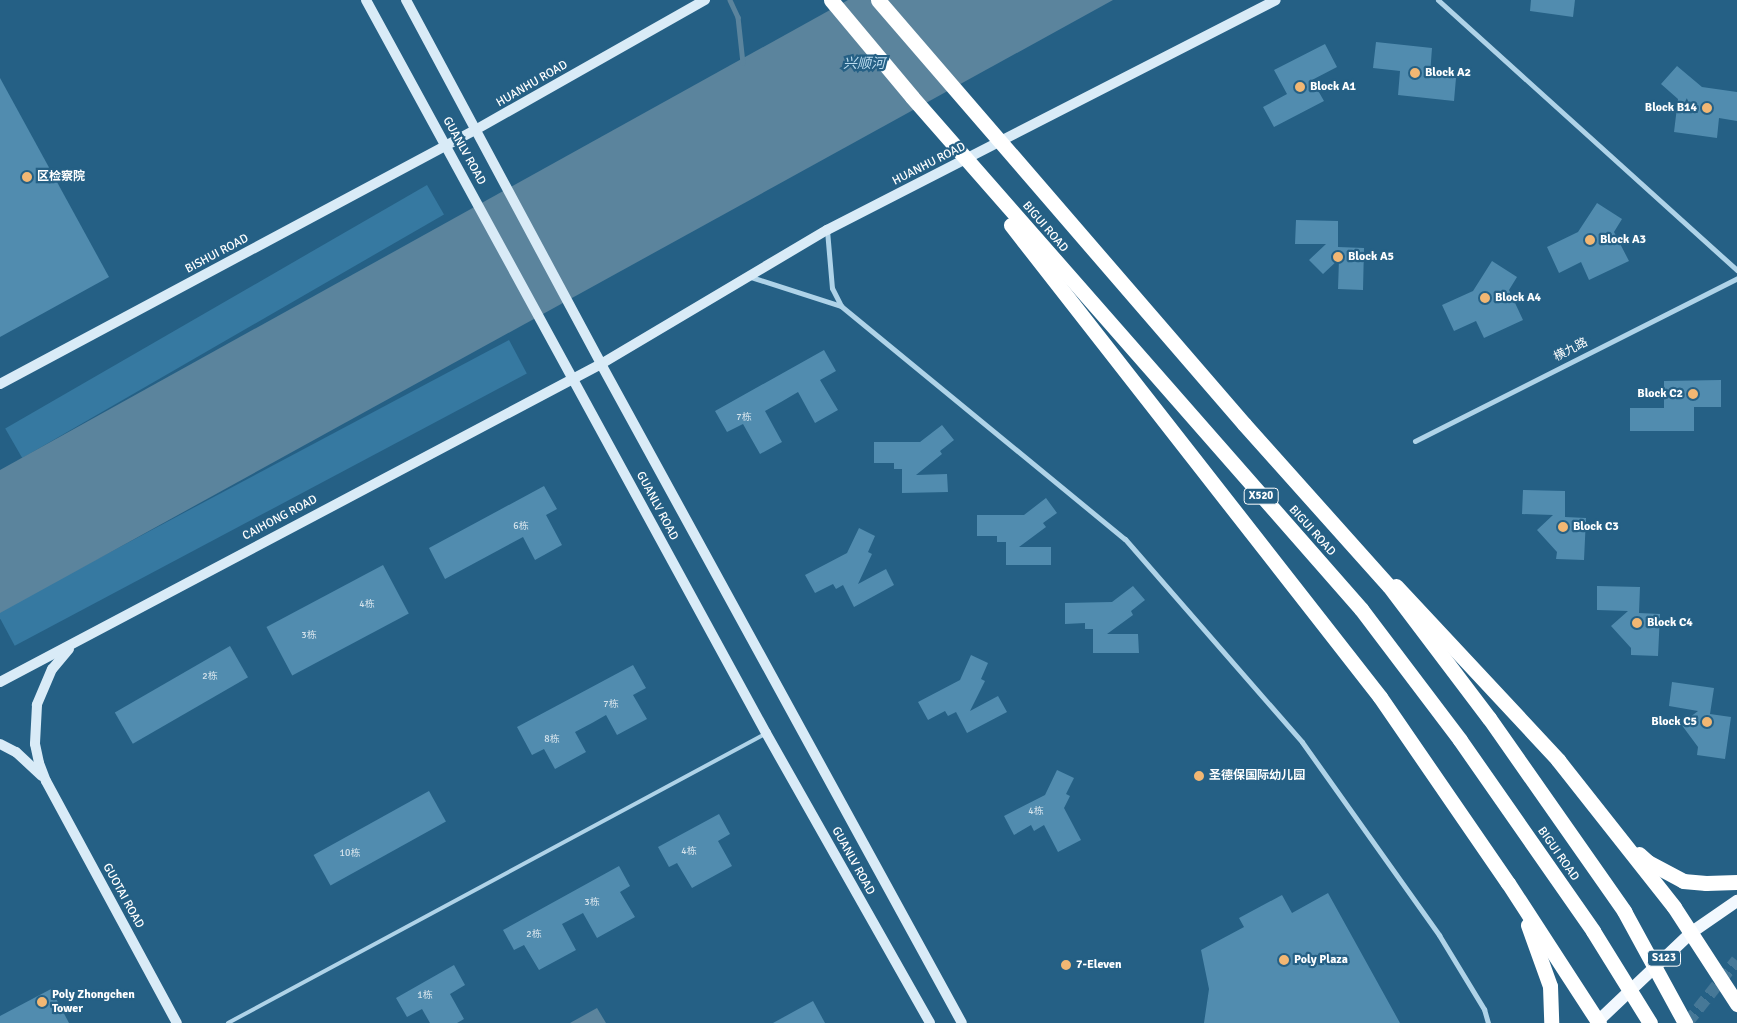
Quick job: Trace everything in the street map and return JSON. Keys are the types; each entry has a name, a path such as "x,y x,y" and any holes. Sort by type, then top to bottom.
{"highway":[{"name":"BIGUI ROAD","path":"831,0 1361,609 1466,748 1593,931 1650,1023"},
{"name":"BIGUI ROAD","path":"878,0 1244,424 1389,586 1489,718 1624,911 1685,1023"},
{"path":"890,70 1380,697 1508,883 1597,1022"},
{"path":"1244,424 1558,760 1692,932 1737,1004"},
{"path":"1615,831 1648,862 1683,881 1737,882"},
{"path":"1508,883 1529,926 1550,986 1551,1023"}],"main road":[{"name":"GUANLV ROAD","path":"366,0 766,733 930,1023"},
{"name":"GUANLV ROAD","path":"406,0 601,364 962,1023"},
{"name":"HUANHU ROAD","path":"446,145 477,130 705,0"},
{"name":"HUANHU ROAD","path":"601,364 827,230 1276,0"},
{"name":"BISHUI ROAD","path":"0,384 446,145"},
{"name":"CAIHONG ROAD","path":"0,682 601,364"},
{"name":"GUOTAI ROAD","path":"78,640 63,653 52,669 37,705 34,724 35,744 46,781 177,1023"},
{"name":"GUOTAI ROAD","path":"0,744 32,765 46,781"},
{"name":"S123","path":"1597,1022 1692,932 1737,901"}],"street":[{"path":"1438,0 1737,270"},
{"path":"827,230 832,288 841,306"},
{"path":"749,276 841,306 1125,540 1171,589 1302,742 1440,934 1484,1009 1488,1023"},
{"name":"横九路","path":"1415,441 1737,278"}],"lane":[{"path":"228,1023 766,733"}],"shaded area":[{"path":"427,185 444,214 22,458 5,428"},
{"path":"509,340 527,374 15,646 0,618 0,611"}],"water":[{"name":"兴顺河","path":"848,0 1113,0 0,613 0,470"},
{"path":"597,1008 606,1023 570,1023"}],"building":[{"path":"1531,0 1575,0 1573,17 1530,11"},
{"name":"Block A2","path":"1376,42 1432,48 1430,75 1456,78 1454,101 1398,95 1400,71 1373,68"},
{"name":"Block A1","path":"1325,44 1337,67 1312,80 1324,101 1274,127 1263,107 1287,94 1274,70"},
{"name":"Block B14","path":"1677,66 1702,87 1737,92 1737,121 1719,118 1717,138 1674,132 1678,99 1661,84"},
{"name":"区检察院","path":"0,78 109,277 0,337"},
{"name":"Block A3","path":"1597,203 1622,219 1614,232 1629,261 1589,280 1581,262 1559,273 1547,247 1578,232"},
{"name":"Block A5","path":"1296,220 1338,221 1338,247 1364,248 1363,290 1338,289 1339,259 1323,274 1309,260 1326,244 1295,244"},
{"name":"Block A4","path":"1492,261 1517,277 1509,290 1523,320 1484,338 1476,321 1454,331 1442,305 1473,291"},
{"path":"824,350 836,371 820,380 838,410 815,423 798,392 765,411 782,442 760,454 743,424 727,432 715,411"},
{"name":"Block C2","path":"1721,380 1721,407 1694,407 1694,431 1630,431 1630,408 1664,408 1664,381"},
{"path":"942,425 954,440 940,451 942,454 916,475 947,474 948,492 902,493 902,469 894,469 894,463 874,463 874,442 920,442"},
{"path":"544,486 557,509 546,515 562,545 535,560 523,537 445,579 429,548"},
{"name":"Block C3","path":"1523,490 1565,491 1565,517 1586,518 1584,560 1556,559 1557,552 1537,530 1553,515 1522,514"},
{"path":"1046,498 1057,513 1043,523 1046,527 1019,547 1051,547 1051,565 1006,565 1006,542 997,542 997,536 977,536 977,515 1024,515"},
{"path":"859,528 875,536 868,552 872,554 858,584 886,569 894,585 854,607 843,585 836,589 833,584 815,593 805,575 847,553"},
{"path":"383,565 409,614 292,676 266,627"},
{"path":"1133,586 1145,600 1131,611 1133,615 1107,634 1138,634 1139,653 1093,653 1093,629 1085,629 1085,623 1065,624 1065,603 1112,602"},
{"name":"Block C4","path":"1597,586 1640,587 1639,613 1660,614 1658,656 1631,655 1631,648 1611,626 1628,611 1597,610"},
{"path":"230,646 248,677 133,744 115,712"},
{"path":"971,655 988,663 981,679 985,681 970,711 998,696 1007,712 967,733 956,712 948,716 945,711 928,720 918,702 960,680"},
{"path":"633,665 646,688 633,695 647,719 617,735 606,715 575,732 586,752 555,769 544,749 532,755 517,727"},
{"name":"Block C5","path":"1672,682 1714,688 1710,714 1731,717 1725,759 1697,755 1698,747 1681,724 1698,711 1669,706"},
{"path":"1057,770 1074,778 1066,794 1070,796 1064,808 1081,840 1058,852 1044,825 1034,831 1031,825 1014,835 1004,816 1045,795"},
{"path":"429,791 446,822 331,886 314,855"},
{"path":"719,814 730,834 718,841 732,866 692,888 677,863 669,867 658,847"},
{"path":"619,866 630,886 620,892 635,917 597,938 583,913 562,924 576,950 539,970 524,945 514,950 503,930"},
{"name":"Poly Plaza","path":"1328,893 1400,1023 1204,1023 1209,989 1201,950 1244,927 1239,918 1282,895 1292,913"},
{"path":"454,965 465,985 450,994 464,1019 457,1023 430,1023 422,1009 407,1017 396,998"},
{"name":"Poly Zhongchen Tower","path":"51,989 69,1023 0,1023 0,1016"},
{"path":"813,1001 825,1023 773,1023"}],"waterway":[{"path":"730,0 738,17 743,63"}],"tunnel":[{"path":"1687,1023 1737,960"}],"place":[{"name":"Block A2","path":"1415,73"},
{"name":"Block A1","path":"1300,87"},
{"name":"Block B14","path":"1707,108"},
{"name":"区检察院","path":"27,177"},
{"name":"Block A3","path":"1590,240"},
{"name":"Block A5","path":"1338,257"},
{"name":"Block A4","path":"1485,298"},
{"name":"Block C2","path":"1693,394"},
{"name":"Block C3","path":"1563,527"},
{"name":"Block C4","path":"1637,623"},
{"name":"Block C5","path":"1707,722"},
{"name":"圣德保国际幼儿园","path":"1199,776"},
{"name":"Poly Plaza","path":"1284,960"},
{"name":"7-Eleven","path":"1066,965"},
{"name":"Poly Zhongchen Tower","path":"42,1002"}]}
